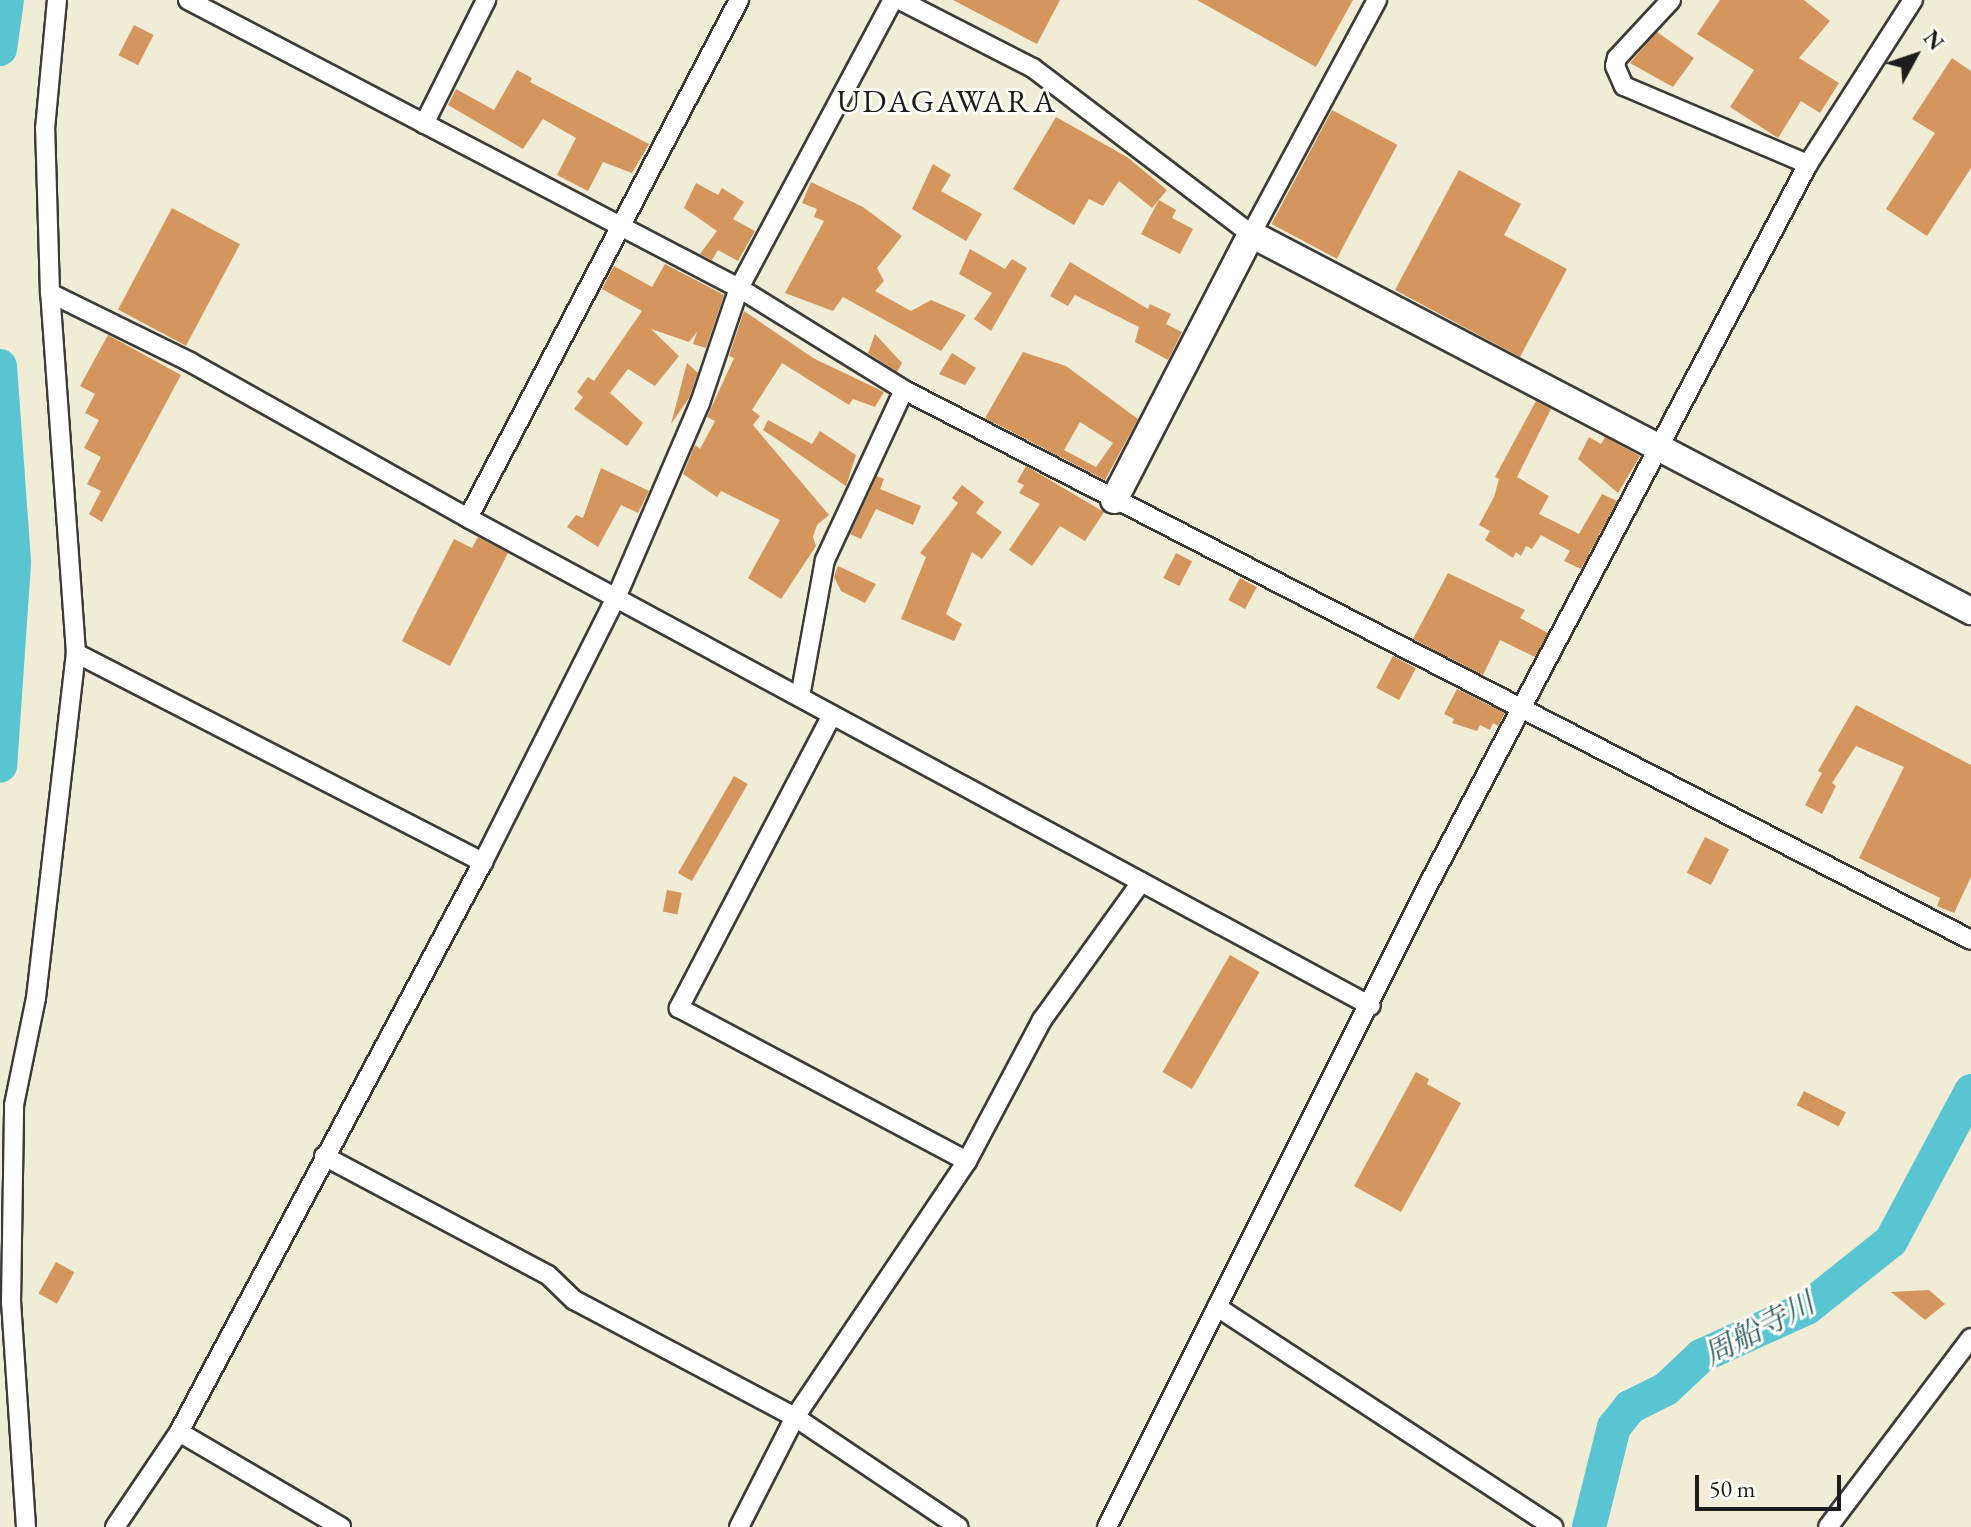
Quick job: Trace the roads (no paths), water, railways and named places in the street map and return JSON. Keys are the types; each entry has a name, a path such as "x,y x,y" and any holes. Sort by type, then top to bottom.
{"street":[{"path":"26,1527 11,1303 14,1105 36,998 76,653 50,293 45,129 57,0"},
{"path":"188,0 739,288 904,390 1971,940"},
{"path":"424,124 486,0"},
{"path":"468,518 623,228 739,0"},
{"path":"115,1527 179,1432 483,862 616,598 700,403 739,288 893,0"},
{"path":"900,0 1033,68 1251,234 1661,453 1971,611"},
{"path":"1114,500 1251,234 1377,0"},
{"path":"1671,0 1617,58 1615,66 1624,86 1808,164"},
{"path":"1107,1527 1371,1006 1427,887 1661,453 1808,164 1913,0"},
{"path":"50,293 190,362 468,518 1371,1006"},
{"path":"800,697 825,560 904,390"},
{"path":"76,653 483,862"},
{"path":"832,715 679,1008 967,1161"},
{"path":"739,1527 795,1417 967,1161 1042,1020 1141,882"},
{"path":"324,1156 548,1275 574,1300 795,1417 959,1527"},
{"path":"1217,1307 1553,1527"},
{"path":"1828,1527 1971,1338"},
{"path":"179,1432 341,1527"}],"waterway":[{"path":"0,49 7,0"},
{"path":"0,366 14,563 0,766"},
{"name":"周船寺川","path":"1589,1527 1614,1427 1630,1407 1666,1389 1701,1356 1807,1308 1891,1241 1971,1091"}],"district":[{"name":"UDAGAWARA","path":"947,101"}]}
